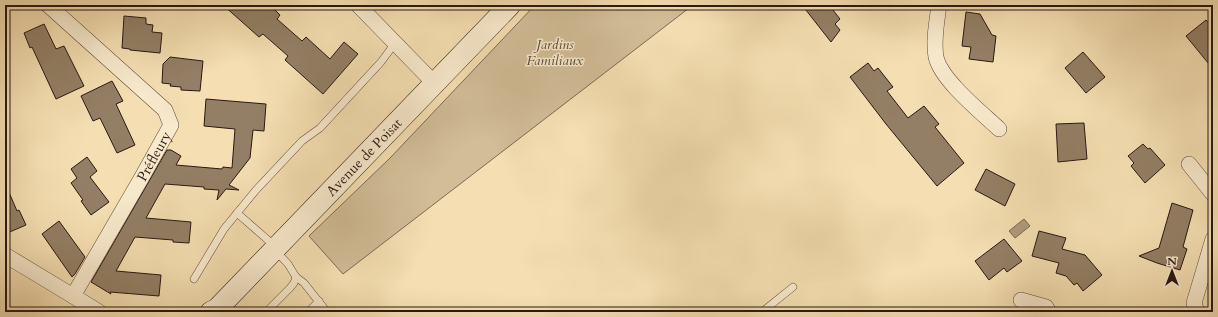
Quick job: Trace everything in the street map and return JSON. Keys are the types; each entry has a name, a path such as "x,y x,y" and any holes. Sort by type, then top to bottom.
{"main road":[{"name":"Avenue de Poisat","path":"215,311 510,5"}],"street":[{"name":"Préfleury","path":"48,5 165,110 171,125 73,296"},
{"path":"358,5 434,83"},
{"path":"939,5 935,38 936,58 947,79 999,128"},
{"path":"1189,164 1213,194"},
{"path":"1197,312 1194,304 1213,240"},
{"path":"5,256 99,312"},
{"path":"1021,300 1046,307 1049,312"}],"lane":[{"path":"194,279 224,229 256,190 302,141 320,128 376,68 395,43"},
{"path":"237,213 269,241 274,249 288,264 296,278 304,283 327,312"},
{"path":"266,312 290,288 296,278"},
{"path":"762,312 793,287"},
{"path":"308,312 319,301"}],"green space":[{"name":"Jardins Familiaux","path":"535,5 693,5 343,274 309,236 390,158"}],"shaded area":[{"path":"1024,219 1030,226 1015,238 1009,231"}],"building":[{"path":"223,5 270,5 280,15 277,19 302,41 306,37 330,59 344,42 358,54 323,94 285,60 288,56 263,34 259,37"},
{"path":"802,5 829,5 840,19 835,24 840,30 831,42"},
{"path":"966,12 980,14 992,35 996,36 993,62 969,59 971,47 962,46"},
{"path":"124,16 146,18 146,24 153,25 152,32 162,33 160,53 122,48"},
{"path":"1206,20 1213,28 1213,69 1186,36"},
{"path":"44,24 56,49 64,46 84,86 56,99 24,33"},
{"path":"1083,52 1105,77 1086,93 1065,68"},
{"path":"170,57 203,61 200,91 181,90 181,87 170,86 171,84 162,83 163,64"},
{"path":"868,63 874,71 878,68 893,87 887,91 908,118 924,106 939,124 935,127 964,163 937,186 850,77"},
{"path":"112,81 123,101 116,104 135,145 117,153 100,118 93,121 81,96"},
{"path":"206,99 266,104 264,131 253,130 250,158 229,185 239,190 226,189 217,200 219,190 204,189 204,187 165,184 146,218 191,222 189,243 173,242 173,240 135,237 116,271 161,275 159,296 110,292 111,294 91,282 167,150 171,150 181,156 176,165 222,169 223,167 232,168 235,129 204,126"},
{"path":"1084,123 1087,159 1058,162 1056,124"},
{"path":"1143,144 1148,149 1150,148 1165,165 1145,183 1131,166 1134,163 1128,156"},
{"path":"87,157 97,171 90,177 109,202 91,215 71,183 77,178 71,169"},
{"path":"986,169 1015,184 1005,206 975,190"},
{"path":"5,183 17,211 19,210 26,225 5,234"},
{"path":"1172,203 1193,210 1183,247 1187,249 1180,270 1139,256 1159,248"},
{"path":"59,221 85,257 72,277 42,234"},
{"path":"1039,231 1066,238 1062,249 1085,255 1102,275 1083,291 1077,283 1074,285 1066,276 1056,273 1059,263 1032,256"},
{"path":"1004,239 1022,261 1007,272 1004,268 989,280 975,261"}]}
